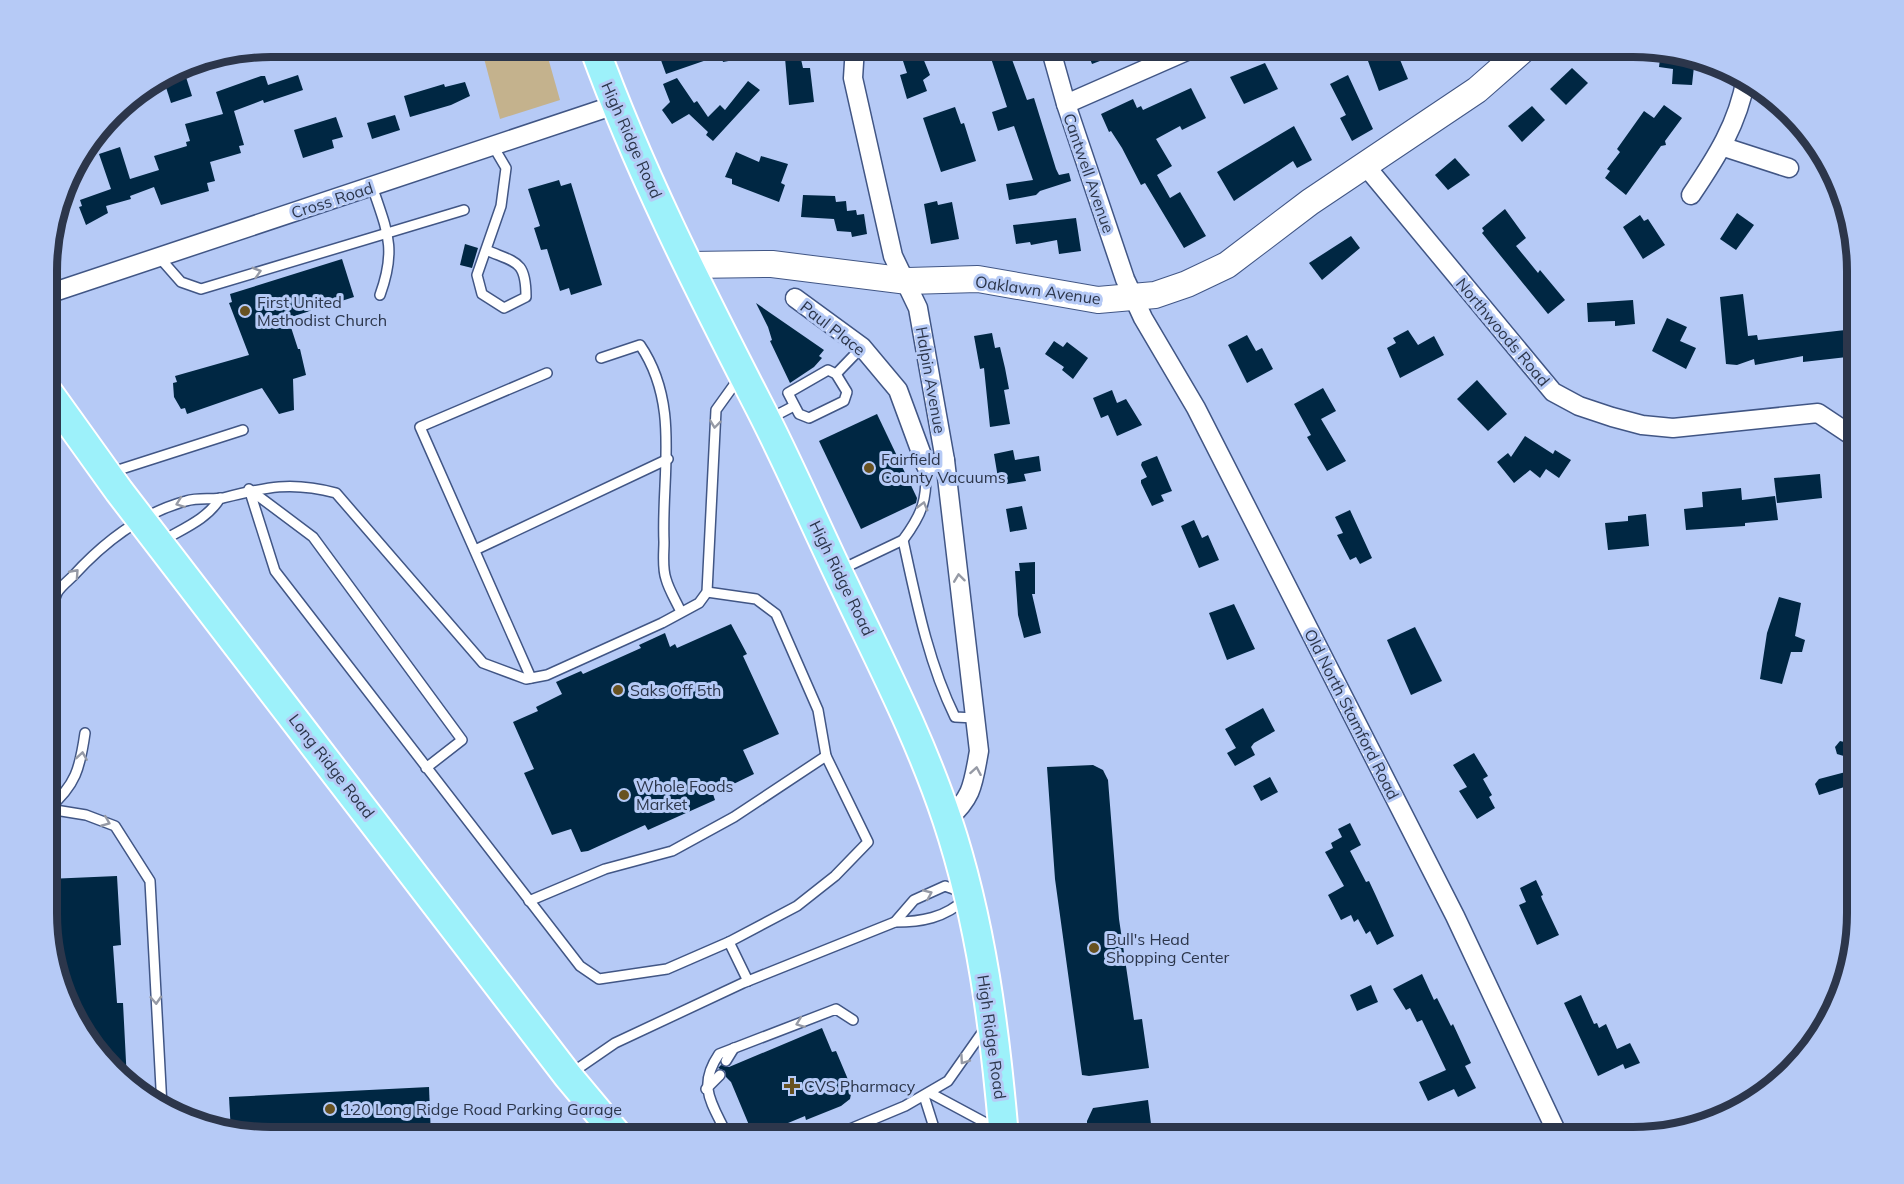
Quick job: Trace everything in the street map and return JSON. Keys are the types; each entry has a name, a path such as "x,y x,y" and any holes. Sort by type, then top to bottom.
{"main road":[{"name":"High Ridge Road","path":"598,57 615,105 689,266 766,421 918,741 947,820 969,895 991,1020 1003,1127"},
{"name":"Long Ridge Road","path":"57,405 106,474 568,1076 611,1127"}],"street":[{"name":"Halpin Avenue","path":"854,57 855,89 893,256 908,281 918,308 945,460 979,751 972,789 966,801 947,820"},
{"name":"Cantwell Avenue","path":"1053,57 1066,104 1134,298"},
{"path":"1066,104 1171,57"},
{"name":"Oaklawn Avenue","path":"689,266 772,264 908,281 978,279 1074,298 1116,300 1172,289 1227,265 1364,164 1477,90 1514,57"},
{"path":"1691,195 1724,147 1736,117 1743,88"},
{"name":"Cross Road","path":"57,291 615,105"},
{"path":"1724,147 1789,168"},
{"name":"Northwoods Road","path":"1364,164 1553,392 1579,406 1642,425 1673,428 1818,412 1847,432"},
{"name":"Paul Place","path":"795,298 862,347 898,390 926,466"},
{"name":"Old North Stamford Road","path":"1134,298 1143,318 1196,408 1445,895 1554,1127"},
{"path":"926,466 945,460"}],"lane":[{"path":"486,250 518,264 526,275 526,297 504,308 483,294 477,275 501,206 506,168 493,146"},
{"path":"372,186 387,234 391,259 380,295"},
{"path":"159,257 181,282 201,289 464,210"},
{"path":"601,358 640,345 649,358 664,400 668,459 663,514 665,577 681,612"},
{"path":"836,374 862,347"},
{"path":"828,370 836,374 847,392 844,401 809,418 799,414 794,406 788,393 828,370"},
{"path":"531,678 420,427 547,373"},
{"path":"57,595 90,556 141,518 187,500 206,497 220,498 249,489 311,486 336,493 483,663 505,673 531,678 548,675 699,603 707,592 716,410 742,374"},
{"path":"766,421 794,406"},
{"path":"106,474 243,430"},
{"path":"475,550 668,459"},
{"path":"837,571 903,540 922,512 927,488 926,466"},
{"path":"249,489 275,571 580,966 599,979 667,969 729,942 797,906 835,876 868,842 826,756 818,710 776,614 756,599 707,592"},
{"path":"249,489 313,537 462,740 426,768"},
{"path":"160,542 206,515 220,498"},
{"path":"903,540 919,612 947,701 955,717 975,718"},
{"path":"57,799 79,771 85,733"},
{"path":"529,901 605,869 672,851 717,828 826,756"},
{"path":"57,810 86,815 115,826 150,881 161,1097"},
{"path":"568,1076 615,1043 748,981 895,922 917,922 950,912 969,895 945,886 914,900 895,922"},
{"path":"729,942 748,981"},
{"path":"723,1127 706,1089 709,1069 734,1048 836,1009 853,1020"},
{"path":"854,1127 927,1095 948,1081 991,1020"},
{"path":"706,1089 720,1075"},
{"path":"927,1095 989,1127"},
{"path":"927,1095 935,1127"}],"shaded area":[{"path":"484,57 548,57 560,100 500,119"}],"building":[{"path":"660,57 715,57 666,74"},
{"path":"722,57 745,58 723,62"},
{"path":"785,57 800,57 803,68 810,68 814,102 789,105"},
{"path":"902,57 923,57 930,75 923,80 927,91 907,99 900,75 907,73"},
{"path":"991,57 1011,57 1027,100 1034,98 1056,169 1059,175 1069,173 1071,181 1040,191 1036,195 1009,200 1006,184 1033,180 1014,126 998,131 992,112 1007,107"},
{"path":"1089,57 1110,57 1092,64"},
{"path":"1378,57 1399,57 1408,79 1379,91 1368,61"},
{"path":"1660,59 1694,66 1692,85 1672,84 1673,69 1659,67"},
{"path":"1265,63 1278,89 1244,104 1230,77"},
{"path":"1572,68 1588,83 1566,105 1550,89"},
{"path":"298,75 303,90 264,103 263,100 234,111 244,145 239,146 241,153 210,162 215,181 207,183 209,191 161,205 154,187 130,196 131,199 106,206 108,213 86,225 79,207 82,206 80,200 111,189 99,154 120,147 130,179 159,170 154,156 187,146 186,142 190,141 185,124 223,114 216,92 261,76 265,76 268,85"},
{"path":"1348,75 1373,129 1352,141 1340,118 1346,115 1330,84"},
{"path":"186,77 192,96 171,103 165,85"},
{"path":"677,78 694,103 697,101 708,117 720,105 725,110 748,81 760,90 713,141 706,135 708,132 689,114 672,124 662,110 670,102 663,84"},
{"path":"465,82 470,96 451,105 410,117 404,96 444,84 445,87"},
{"path":"1191,88 1206,118 1182,130 1180,126 1156,139 1172,166 1157,175 1170,198 1180,192 1206,236 1184,248 1145,183 1141,185 1122,148 1111,131 1109,132 1101,114 1133,99 1137,108 1141,106 1143,110"},
{"path":"1664,105 1682,118 1665,141 1666,145 1661,146 1626,195 1605,178 1610,171 1607,169 1620,152 1617,149 1644,111 1654,118"},
{"path":"1532,106 1545,120 1522,142 1508,126"},
{"path":"955,107 961,124 964,123 976,161 941,172 923,118"},
{"path":"395,115 400,130 372,139 367,123"},
{"path":"336,117 343,137 332,140 334,148 303,158 294,130"},
{"path":"1294,126 1312,160 1297,168 1293,161 1234,201 1217,172"},
{"path":"736,152 759,162 761,156 788,164 781,183 785,185 779,202 732,184 732,179 725,177"},
{"path":"1455,158 1470,175 1448,190 1435,175"},
{"path":"559,180 561,186 571,183 602,285 571,295 569,288 560,291 547,249 541,250 534,228 540,226 528,189"},
{"path":"803,195 835,196 836,202 846,201 847,211 856,210 857,215 864,214 867,234 852,237 851,232 837,231 834,219 801,217"},
{"path":"937,201 938,205 952,202 959,239 931,244 924,204"},
{"path":"1505,209 1526,238 1516,246 1538,273 1540,270 1565,300 1548,314 1482,233 1484,231 1482,228"},
{"path":"1737,213 1754,225 1736,250 1720,239"},
{"path":"1640,215 1644,221 1648,219 1665,245 1643,259 1623,227"},
{"path":"1076,218 1081,251 1059,254 1057,240 1031,245 1030,242 1016,244 1013,225"},
{"path":"1351,236 1360,248 1322,280 1309,263"},
{"path":"465,244 478,248 472,268 460,265"},
{"path":"342,259 354,297 288,318 298,349 300,349 306,375 293,379 294,410 279,414 262,388 187,414 185,408 181,409 174,397 173,383 177,382 175,376 249,355 229,303 232,302 230,294"},
{"path":"1743,294 1748,336 1757,335 1758,340 1847,330 1847,357 1803,362 1803,356 1755,365 1754,359 1737,365 1726,364 1720,297"},
{"path":"1633,300 1635,324 1615,326 1615,321 1588,322 1587,303"},
{"path":"756,303 824,350 819,356 822,358 814,367 790,383 770,341 772,340 768,327"},
{"path":"1667,318 1687,327 1680,341 1696,348 1686,369 1652,351"},
{"path":"1408,330 1418,345 1434,336 1444,355 1400,378 1387,348 1396,343 1393,338"},
{"path":"992,333 995,348 1000,347 1005,368 1009,389 1004,390 1010,424 990,427 984,368 980,369 974,336"},
{"path":"1247,335 1256,351 1262,348 1273,369 1247,383 1228,345"},
{"path":"1054,341 1063,347 1067,342 1088,358 1073,379 1062,370 1064,367 1045,354"},
{"path":"1477,380 1507,414 1488,431 1457,399"},
{"path":"1323,388 1336,411 1321,419 1346,461 1327,471 1307,437 1311,435 1294,404"},
{"path":"1112,390 1117,403 1126,399 1142,425 1117,436 1108,415 1101,418 1093,398"},
{"path":"877,414 917,498 916,503 861,529 819,441"},
{"path":"1525,436 1553,454 1555,450 1571,460 1559,478 1546,469 1540,478 1530,470 1514,483 1497,462 1508,453 1511,457"},
{"path":"1013,450 1015,460 1039,456 1041,471 1024,474 1026,481 1007,484 1006,477 998,478 994,454"},
{"path":"1157,456 1172,491 1161,495 1164,501 1152,506 1141,483 1141,480 1147,477 1141,465 1142,462"},
{"path":"1820,474 1822,498 1777,503 1774,478"},
{"path":"1741,488 1742,500 1775,496 1778,520 1745,523 1745,526 1686,530 1684,509 1703,507 1702,492"},
{"path":"1022,506 1027,529 1010,532 1006,509"},
{"path":"1350,510 1372,558 1360,564 1356,557 1350,560 1337,535 1343,533 1335,517"},
{"path":"1646,514 1649,546 1608,550 1605,523 1628,521 1628,516"},
{"path":"1194,520 1202,538 1208,535 1219,560 1199,568 1181,526"},
{"path":"1035,562 1035,594 1032,594 1041,633 1024,638 1018,615 1015,571 1020,571 1019,563"},
{"path":"1779,597 1801,603 1795,636 1805,640 1802,652 1791,652 1782,684 1760,679 1767,633"},
{"path":"1234,604 1255,649 1227,660 1209,613"},
{"path":"731,624 747,654 743,656 779,734 743,750 754,774 713,794 715,800 648,830 645,825 588,851 581,852 571,829 552,835 524,773 534,769 513,722 538,711 536,707 562,694 556,682 581,671 583,674 641,648 639,645 665,633 670,647 675,644 677,648"},
{"path":"1415,627 1442,681 1411,695 1387,640"},
{"path":"1263,708 1275,731 1254,743 1251,747 1255,755 1235,766 1227,753 1236,748 1225,729"},
{"path":"1840,741 1847,743 1847,757 1837,754 1835,747"},
{"path":"1474,753 1488,776 1483,779 1492,795 1489,797 1495,808 1477,819 1459,791 1467,787 1453,765"},
{"name":"Bull's Head Shopping Center","path":"1093,765 1103,770 1108,780 1119,919 1134,1020 1142,1019 1149,1068 1089,1076 1082,1075 1055,879 1047,767"},
{"path":"1847,772 1847,786 1819,795 1815,784 1819,779"},
{"path":"1270,777 1278,792 1261,801 1253,786"},
{"path":"1350,823 1361,845 1350,851 1366,882 1369,881 1394,936 1377,945 1370,931 1366,934 1358,919 1354,922 1351,915 1341,920 1328,895 1344,886 1325,852 1333,848 1331,843 1342,837 1338,829"},
{"path":"117,876 121,945 113,946 117,1003 123,1003 126,1070 93,1032 68,982 57,927 57,879"},
{"path":"1536,880 1559,935 1537,945 1519,905 1526,902 1520,888"},
{"path":"1422,974 1434,1000 1437,998 1451,1026 1453,1024 1471,1063 1465,1066 1476,1088 1458,1097 1454,1089 1428,1101 1419,1082 1446,1070 1422,1020 1417,1022 1410,1008 1406,1010 1393,989"},
{"path":"1371,985 1378,1002 1357,1011 1350,995"},
{"path":"1581,995 1594,1024 1597,1023 1599,1028 1606,1024 1617,1049 1630,1043 1640,1063 1625,1069 1623,1064 1598,1076 1564,1003"},
{"name":"CVS Pharmacy","path":"822,1028 832,1052 836,1051 852,1089 850,1099 841,1106 806,1120 805,1116 778,1127 750,1127 731,1082 726,1077 725,1071 718,1068 721,1065 729,1067"},
{"name":"120 Long Ridge Road Parking Garage","path":"429,1087 431,1127 257,1127 230,1123 229,1097"},
{"path":"1148,1100 1151,1127 1088,1127 1087,1121 1093,1108"}],"place":[{"name":"First United Methodist Church","path":"245,311"},
{"name":"Fairfield County Vacuums","path":"869,468"},
{"name":"Saks Off 5th","path":"618,690"},
{"name":"Whole Foods Market","path":"624,795"},
{"name":"Bull's Head Shopping Center","path":"1094,948"},
{"name":"CVS Pharmacy","path":"792,1086"},
{"name":"120 Long Ridge Road Parking Garage","path":"330,1109"}]}
